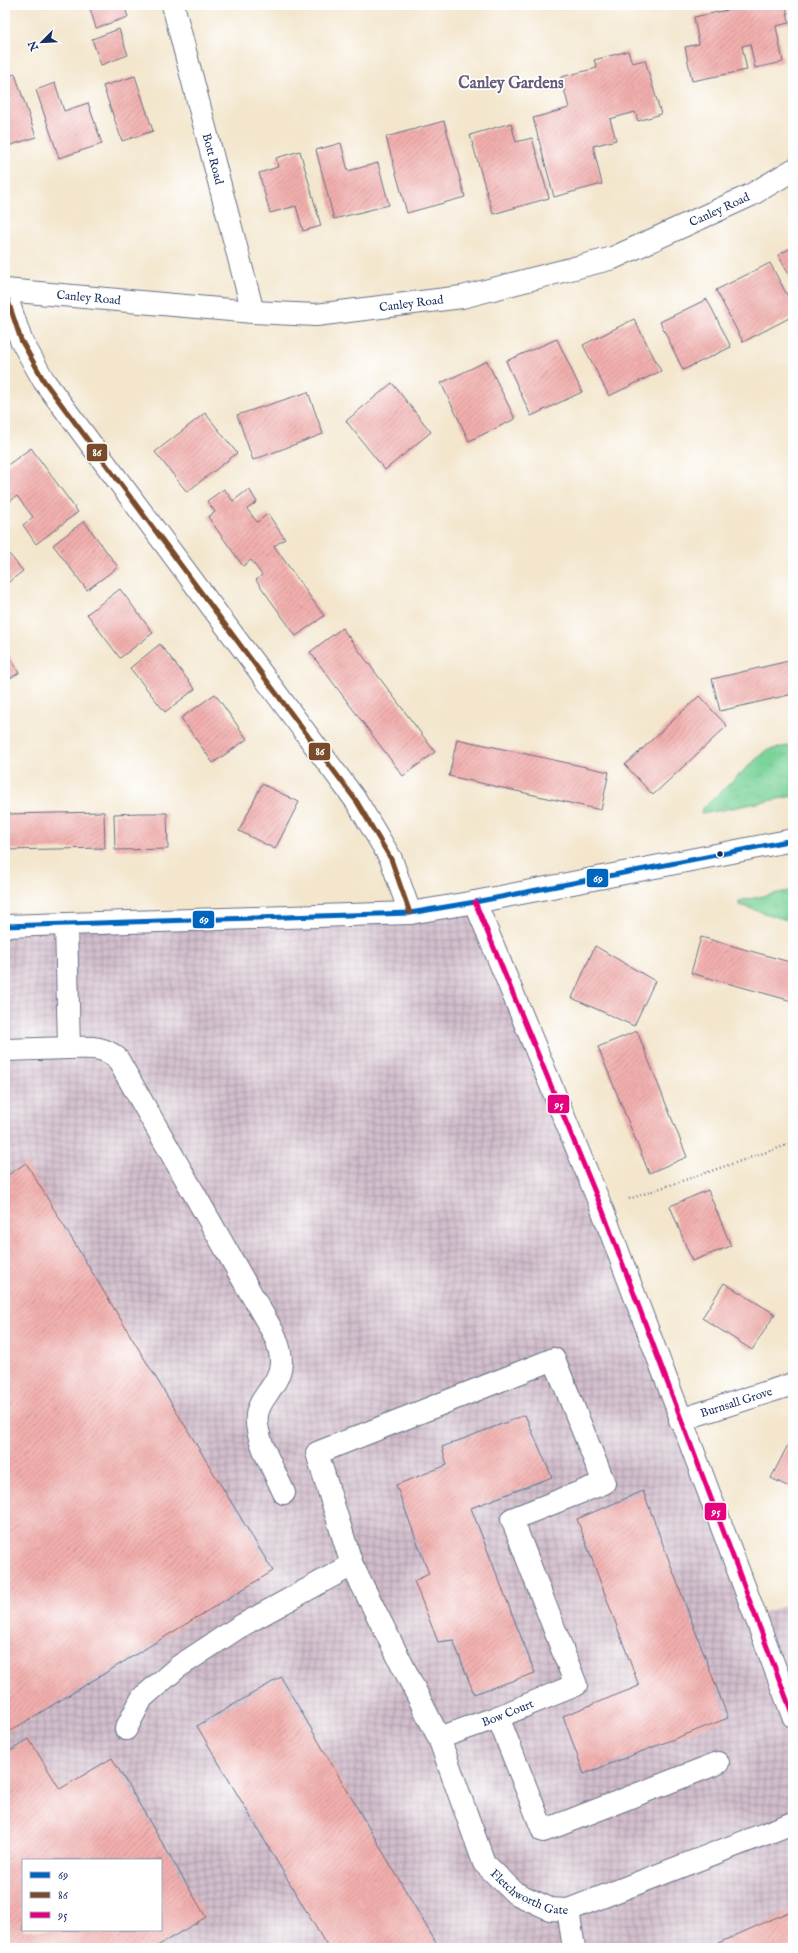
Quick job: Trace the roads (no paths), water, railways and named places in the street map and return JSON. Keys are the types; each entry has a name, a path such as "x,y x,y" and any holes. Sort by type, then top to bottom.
{"street":[{"name":"Bott Road","path":"178,6 253,312"},
{"name":"Canley Road","path":"5,291 253,312 316,315 462,297 605,260 751,195 793,170"},
{"path":"5,291 21,340 44,381 357,802 391,859 410,913"},
{"path":"5,926 410,913 475,902 793,840"},
{"path":"475,902 602,1209 680,1420 792,1711"},
{"path":"66,924 69,1048"},
{"path":"5,1050 100,1048 109,1051 117,1058 274,1334 281,1353 281,1366 279,1376 259,1407 257,1425 260,1436 284,1493"},
{"name":"Fletchworth Gate","path":"576,1685 512,1519 604,1483 554,1359 317,1453 352,1565 439,1738 484,1863 514,1893 550,1909 568,1910 793,1823"},
{"name":"Burnsall Grove","path":"680,1420 793,1384"},
{"path":"126,1729 142,1698 178,1667 239,1627 352,1565"},
{"name":"Bow Court","path":"439,1738 498,1717 576,1685"},
{"path":"498,1717 543,1831 718,1763"},
{"path":"568,1910 574,1948"}],"district":[{"name":"Canley Gardens","path":"511,84"}]}
